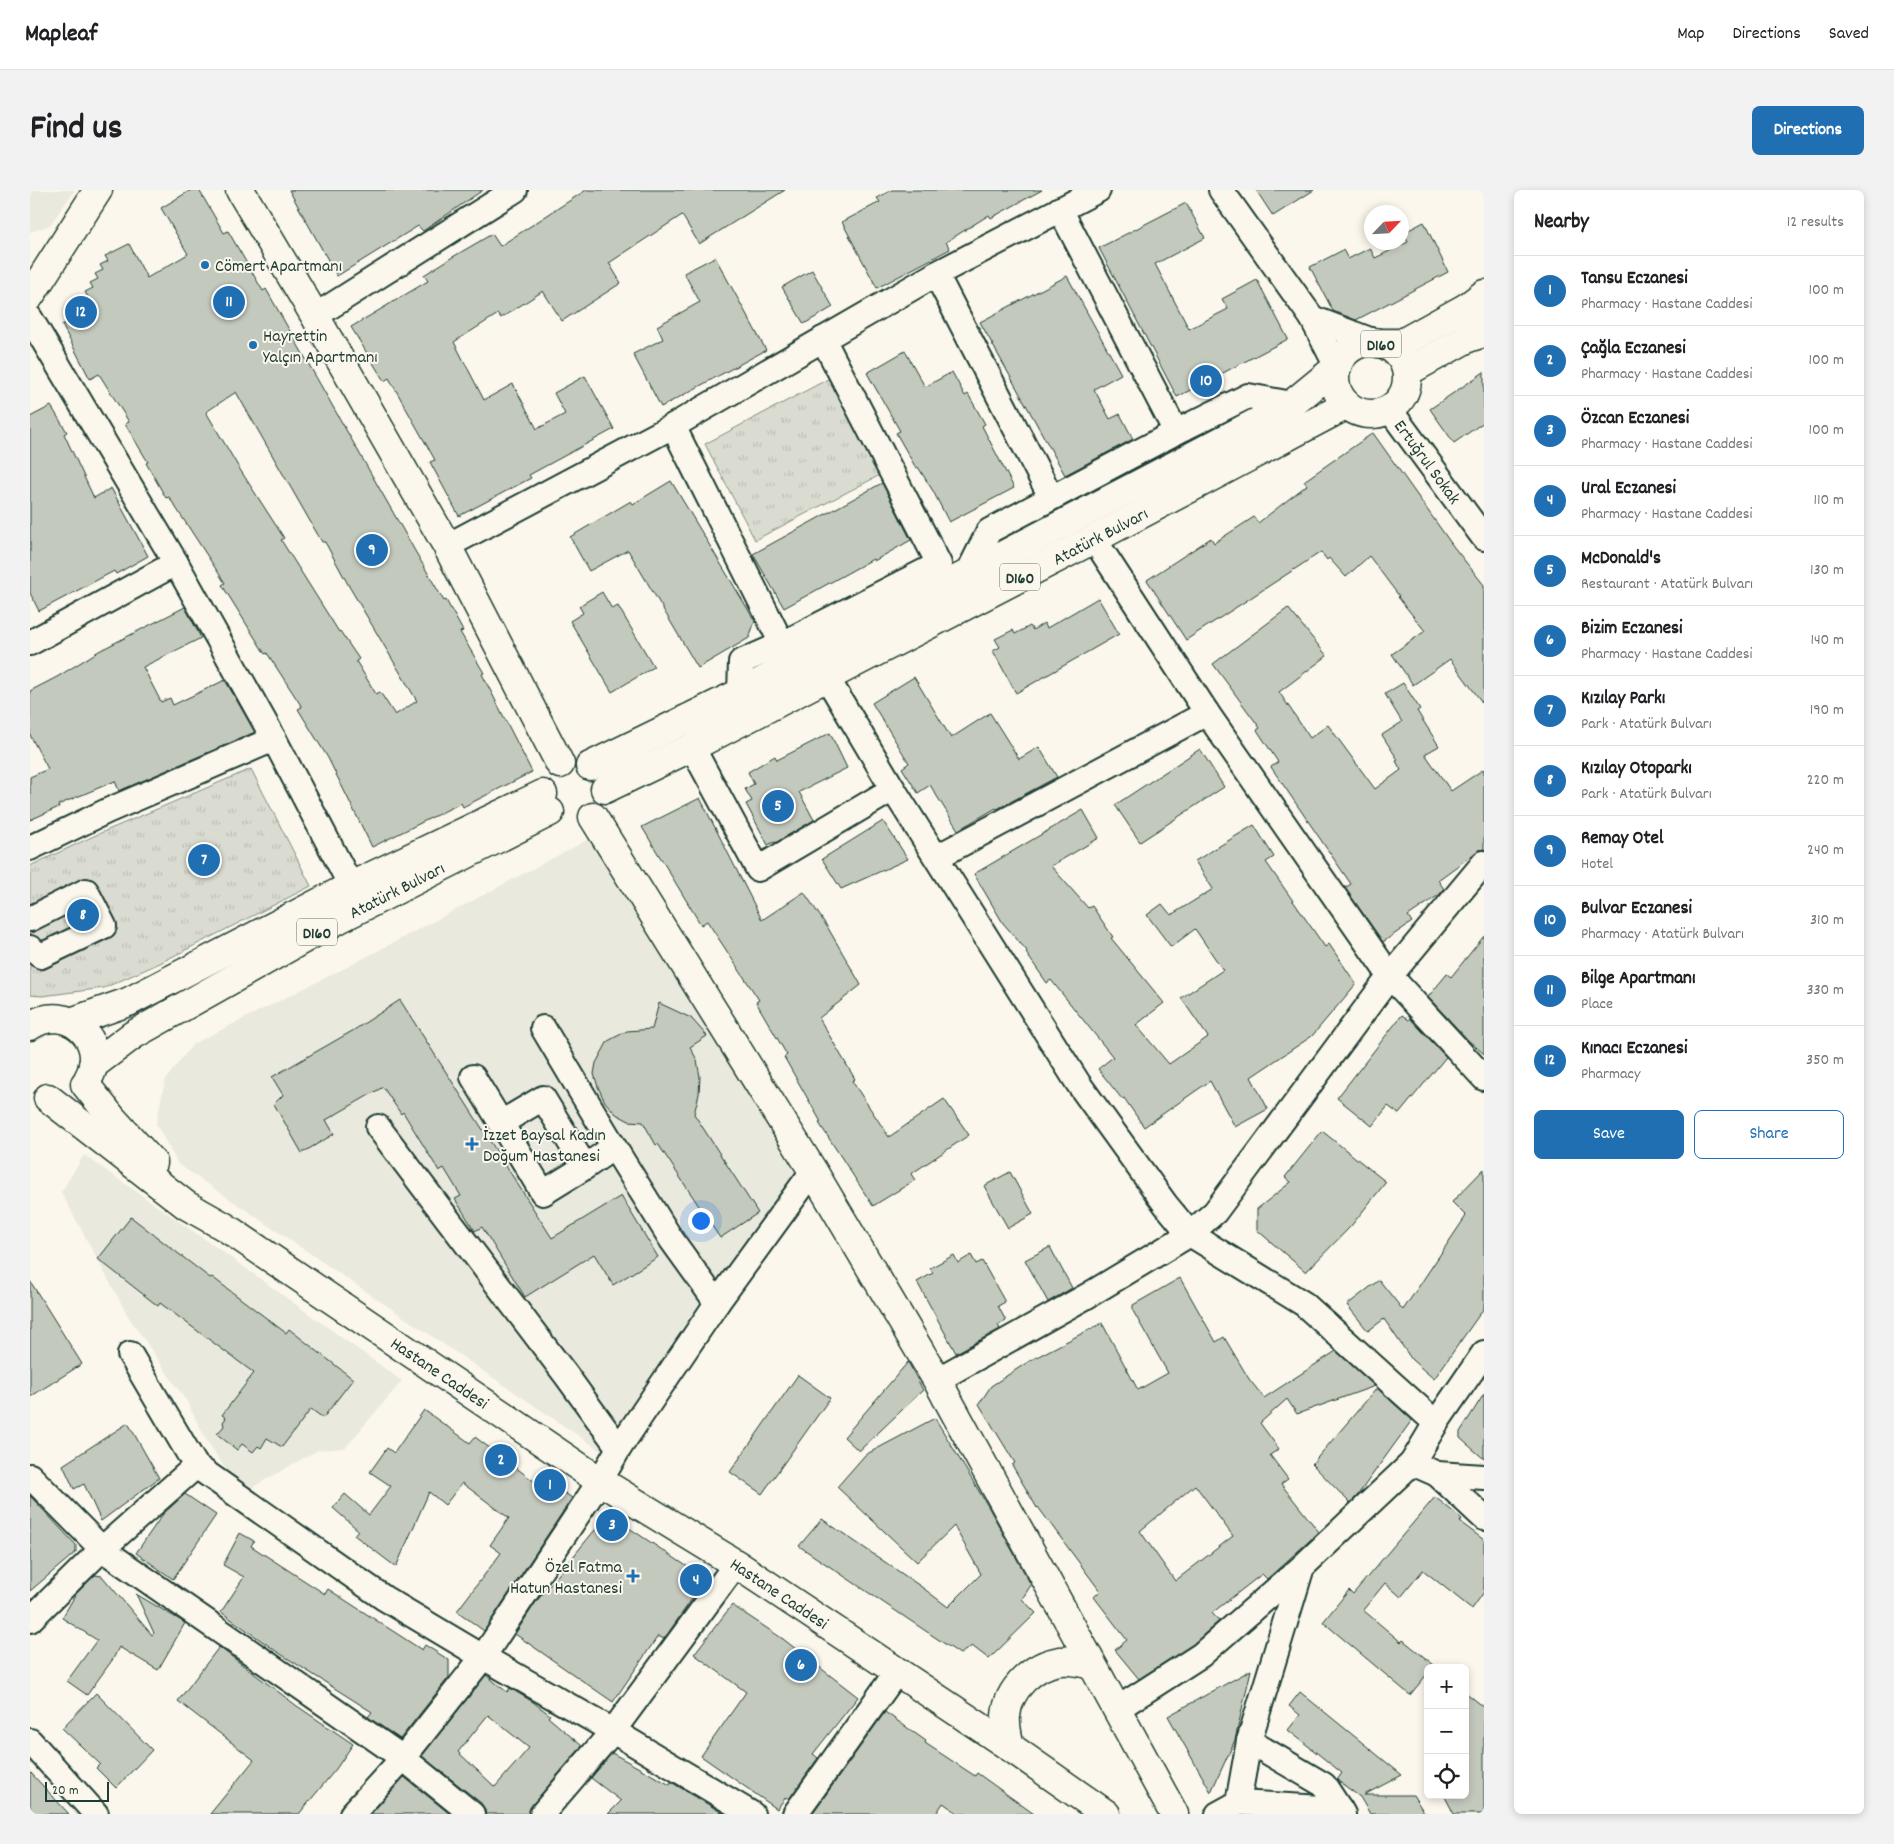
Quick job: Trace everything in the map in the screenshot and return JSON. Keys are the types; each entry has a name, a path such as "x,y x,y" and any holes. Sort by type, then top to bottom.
{"main road":[{"path":"30,296 98,190"},
{"path":"240,190 315,316 447,546 560,764"},
{"name":"D160","path":"1347,405 1337,390 1335,378 1342,356 1351,348 1362,343 1402,343 1479,316"},
{"name":"D160","path":"1407,372 1479,316"},
{"name":"D160","path":"1378,343 1385,344 1395,351 1403,360 1407,372 1408,384 1404,396 1390,410"},
{"name":"Atatürk Bulvarı","path":"590,766 740,693 1292,404 1337,367"},
{"path":"1347,405 1362,414 1374,415 1390,410"},
{"name":"Atatürk Bulvarı","path":"605,789 1094,539 1347,405"},
{"path":"574,761 584,762 590,766 601,775 606,796 603,806 588,821 577,824 567,823 558,819 546,803 544,784 548,774 560,764 574,761"},
{"name":"Atatürk Bulvarı","path":"71,1022 128,1002 351,886 546,803"},
{"name":"Atatürk Bulvarı","path":"89,1075 133,1035 546,803"},
{"path":"593,817 813,1171 937,1380 1174,1814"},
{"name":"D160","path":"30,1026 48,1018 60,1018 71,1022"},
{"path":"71,1022 89,1038 93,1050 89,1075"},
{"name":"D160","path":"39,1095 66,1097 77,1092 89,1075"},
{"name":"Hastane Caddesi","path":"89,1075 145,1155 225,1228"},
{"name":"Hastane Caddesi","path":"39,1095 186,1205 225,1228 600,1481 736,1564 896,1673 1010,1747 1106,1814"},
{"path":"1010,1747 1006,1730 1006,1714 1012,1696 1019,1685 1032,1672 1047,1664 1076,1661 1091,1665"}],"street":[{"path":"315,316 515,190"},
{"path":"447,546 673,426 936,274 1098,190"},
{"path":"1221,190 1312,318 1337,367"},
{"path":"1060,209 1176,432"},
{"path":"936,274 1052,497"},
{"path":"30,318 176,563 274,739 351,886"},
{"path":"1312,318 1378,343"},
{"path":"740,693 741,662 782,644 939,564 823,339"},
{"path":"967,575 989,531 1052,497 1248,396 1292,404"},
{"name":"Ertuğrul Sokak","path":"1390,410 1484,538"},
{"path":"673,426 782,644"},
{"path":"1094,539 1207,713 1390,976 1484,1078"},
{"path":"30,643 176,563"},
{"path":"826,676 893,789 1078,1083 1166,1206 1190,1234 1304,1304 1436,1423"},
{"path":"937,857 1207,713"},
{"path":"30,848 107,811 274,739"},
{"path":"692,746 758,869 893,789"},
{"path":"937,1380 1087,1296 1190,1234 1215,1212 1390,976 1484,863"},
{"path":"30,919 86,891 104,926 41,956 30,948"},
{"path":"543,1028 614,1148 671,1239 717,1303"},
{"path":"473,1077 543,1193 614,1148"},
{"path":"501,1123 543,1098 585,1167"},
{"path":"378,1127 619,1448"},
{"path":"352,1814 403,1758 483,1657 600,1481 619,1448 717,1303 813,1171"},
{"path":"1117,1708 1200,1655 1302,1567 1412,1463 1436,1423 1484,1353"},
{"path":"130,1354 196,1466 384,1598 752,1814"},
{"path":"1412,1463 1437,1474 1484,1518"},
{"path":"30,1620 102,1548 196,1466"},
{"path":"1437,1474 1484,1477"},
{"path":"30,1476 102,1548 403,1758 472,1814"},
{"path":"542,1814 613,1731 736,1564"},
{"path":"1302,1567 1228,1809 1342,1811"},
{"path":"796,1814 896,1673"},
{"path":"30,1741 96,1814"},
{"path":"1249,1741 1324,1785 1342,1811"}],"shaded area":[{"path":"30,190 75,190 50,225 30,232"},
{"name":"İzzet Baysal Kadın Doğum Hastanesi","path":"591,838 801,1183 601,1451 178,1164 156,1124 165,1080 193,1044 349,966"},
{"path":"84,1155 402,1381 345,1448 318,1450 246,1491 227,1471 207,1441 187,1402 128,1316 61,1192"}],"green space":[{"path":"832,377 882,474 755,540 705,444"},
{"path":"251,769 311,886 160,963 104,988 42,996 30,995 30,866 96,835"}],"building":[{"path":"191,190 199,190 224,233 228,231 263,291 266,289 415,551 444,601 446,600 463,631 460,632 484,673 482,674 532,772 463,807 461,803 372,847 328,758 298,709 302,707 267,653 265,654 222,585 225,583 169,497 166,498 146,463 148,462 125,424 129,422 99,374 90,379 62,325 78,316 75,310 80,307 77,302 88,297 85,292 93,288 90,283 98,279 95,274 103,270 100,265 108,261 105,256 129,244 147,278 188,254 161,208","holes":["236,392 322,542 325,542 417,701 395,715 380,692 376,694 356,661 359,659 339,632 281,540 284,538 206,412"]},
{"path":"289,190 483,190 423,231 418,226 337,276"},
{"path":"586,190 785,190 699,244 682,215 609,263 621,283 562,321 543,291 501,318 498,314 454,342 484,400 513,384 537,429 565,414 554,393 585,376 614,429 529,475 531,478 459,516 430,462 435,460 389,378 384,381 351,327 428,281 424,275 492,234 500,246"},
{"path":"892,190 1042,190 991,218 989,215 946,242 950,249 877,288 842,222 880,202 877,198"},
{"path":"1256,190 1314,190 1273,216"},
{"path":"1186,203 1205,238 1155,264 1189,329 1228,309 1222,299 1257,280 1288,339 1177,397 1099,248"},
{"path":"1424,222 1448,272 1356,320 1333,311 1310,267 1343,250 1348,259 1366,250 1371,250 1375,258 1392,250 1409,250 1409,230"},
{"path":"715,257 766,350 661,407 633,354 663,339 657,326 700,302 684,273"},
{"path":"812,270 833,307 804,324 782,287"},
{"path":"1067,276 1121,374 1094,389 1110,419 1120,414 1133,439 1065,475 980,322"},
{"path":"905,351 925,387 952,372 965,396 968,394 985,424 982,426 1014,488 949,522 933,491 918,467 916,468 896,433 900,431 867,373"},
{"path":"1484,372 1484,422 1454,443 1430,409"},
{"path":"51,406 67,432 64,434 94,498 111,488 148,556 116,574 114,571 39,611 30,593 30,417"},
{"path":"1373,433 1453,546 1484,585 1484,705 1450,659 1413,685 1392,654 1425,631 1369,556 1346,577 1321,552 1186,640 1147,580 1211,538 1214,543 1254,517 1258,523 1307,485 1304,481"},
{"path":"671,481 755,621 749,638 698,668 628,550 589,571 570,537 631,501 633,504"},
{"path":"882,483 911,540 784,608 753,554"},
{"path":"602,592 612,609 618,606 654,667 612,692 570,621 583,613 579,606"},
{"path":"1098,598 1119,634 1016,693 993,651 1000,647 995,639 1013,630 1015,634 1030,626 1033,630 1044,623 1047,628"},
{"path":"185,607 201,638 143,667 161,702 170,698 173,705 225,680 255,732 119,791 115,781 58,805 59,807 30,820 30,777 48,769 30,735 30,691 99,651"},
{"path":"1288,608 1327,656 1279,692 1310,738 1328,725 1375,789 1401,770 1396,761 1398,760 1382,735 1402,722 1385,694 1403,683 1420,709 1417,711 1439,746 1425,754 1451,791 1484,769 1484,849 1479,850 1438,880 1444,889 1439,895 1408,916 1412,922 1383,942 1345,888 1351,884 1271,767 1278,762 1257,730 1260,728 1213,664"},
{"path":"914,677 951,738 990,713 1019,759 1039,747 1057,777 958,830 930,785 918,793 902,768 909,763 872,703"},
{"path":"830,733 847,768 799,792 814,820 775,843 768,845 746,804 752,801 745,789 754,784 748,772 775,756 777,760"},
{"path":"1200,749 1224,787 1140,842 1115,805"},
{"path":"700,798 762,920 804,892 828,928 861,985 819,1018 855,1079 852,1081 889,1137 944,1099 969,1135 911,1174 915,1180 873,1206 819,1123 821,1122 784,1057 787,1055 756,1002 759,1000 707,921 701,925 642,827"},
{"path":"1083,810 1099,838 1051,866 1088,908 1092,906 1113,937 1111,938 1164,1003 1136,1025 1169,1064 1208,1037 1181,998 1223,970 1195,929 1171,947 1147,915 1162,904 1171,915 1213,889 1195,861 1254,825 1274,857 1266,862 1325,947 1329,944 1356,984 1312,1036 1251,1077 1268,1109 1235,1127 1210,1081 1144,1127 1124,1098 1122,1099 1098,1069 1113,1057 1051,980 1047,983 1026,953 1027,951 1003,923 974,874"},
{"path":"883,821 908,859 841,889 822,859"},
{"path":"1484,936 1484,1054 1468,1040 1428,997 1447,974 1451,977"},
{"path":"400,1000 552,1238 621,1196 658,1257 613,1285 594,1254 525,1297 482,1227 475,1231 455,1199 461,1196 444,1168 439,1171 403,1112 401,1114 383,1087 326,1120 334,1134 302,1153 274,1104 283,1095 272,1077 354,1030"},
{"path":"659,1003 691,1018 707,1036 690,1047 697,1060 700,1077 699,1094 694,1114 758,1213 720,1238 658,1144 656,1145 643,1122 629,1121 616,1114 605,1102 594,1074 596,1063 608,1041 627,1031 652,1029"},
{"path":"1402,1015 1409,1020 1410,1018 1446,1057 1399,1114 1388,1106 1372,1126 1337,1098"},
{"path":"1322,1131 1386,1182 1351,1226 1306,1272 1257,1230 1257,1209 1291,1182 1285,1177"},
{"path":"1484,1169 1484,1308 1434,1379 1412,1360 1384,1319 1368,1331 1347,1305 1379,1280 1403,1310 1466,1216 1452,1202"},
{"path":"1010,1172 1033,1214 1008,1228 984,1186"},
{"path":"131,1217 210,1278 212,1277 286,1333 289,1329 353,1379 323,1418 311,1409 282,1447 267,1438 261,1448 258,1446 253,1452 242,1444 237,1450 217,1434 224,1426 223,1422 226,1418 222,1415 254,1373 160,1303 158,1306 98,1259"},
{"path":"1050,1247 1072,1288 1048,1302 1025,1260"},
{"path":"954,1255 958,1263 971,1255 976,1264 982,1261 1005,1302 998,1306 1006,1321 998,1325 1000,1329 956,1353 917,1282 933,1273 930,1268"},
{"path":"1180,1278 1216,1342 1224,1337 1249,1379 1264,1398 1336,1351 1375,1386 1297,1414 1287,1399 1260,1423 1279,1449 1270,1455 1288,1479 1281,1484 1319,1532 1267,1579 1262,1574 1212,1613 1219,1621 1192,1645 1139,1679 1115,1650 1127,1640 1094,1597 1100,1591 1037,1508 1012,1465 1015,1463 979,1404 991,1386 1031,1360 1102,1323 1138,1390 1168,1373 1133,1311 1133,1305","holes":["1195,1485 1233,1536 1175,1581 1140,1531"]},
{"path":"30,1281 82,1364 30,1397"},
{"path":"908,1362 923,1390 859,1451 844,1437"},
{"path":"798,1375 830,1398 762,1494 730,1472"},
{"path":"1377,1388 1412,1420 1350,1503 1312,1464"},
{"path":"1484,1394 1484,1459 1460,1438 1460,1432"},
{"path":"424,1410 470,1443 475,1437 535,1482 539,1475 572,1498 484,1631 457,1611 501,1553 490,1545 509,1518 462,1483 445,1505 429,1492 396,1567 354,1535 358,1530 333,1508 345,1494 369,1515 391,1486 370,1472 387,1448 394,1453"},
{"path":"935,1418 989,1508 1031,1585 1022,1599 1036,1613 989,1659 972,1646 960,1654 799,1546 822,1519 948,1607 981,1574 954,1526 917,1562 837,1487 865,1455"},
{"path":"128,1423 159,1478 101,1521 84,1484 74,1489 63,1465"},
{"path":"185,1494 216,1515 173,1579 136,1553 163,1514"},
{"path":"30,1496 76,1545 76,1552 30,1591"},
{"path":"1435,1497 1462,1519 1460,1522 1484,1540 1484,1592 1472,1609 1423,1570 1401,1597 1385,1583 1363,1610 1401,1642 1403,1640 1433,1664 1424,1664 1424,1678 1410,1695 1323,1622 1349,1590 1353,1594"},
{"path":"608,1514 706,1579 664,1639 658,1636 613,1702 515,1634 536,1602"},
{"path":"240,1533 254,1541 251,1546 325,1594 328,1589 422,1650 425,1645 449,1660 449,1677 400,1739 368,1717 372,1712 276,1651 221,1612 244,1577 223,1565"},
{"path":"95,1575 102,1576 152,1635 154,1633 136,1594 185,1623 158,1670 119,1647 113,1659 87,1695 67,1681 97,1640 62,1618 76,1594"},
{"path":"732,1605 783,1639 858,1697 813,1754 818,1758 789,1799 786,1797 777,1809 701,1756 746,1692 694,1654"},
{"path":"219,1647 297,1706 353,1744 336,1769 299,1814 210,1814 254,1760 178,1701"},
{"path":"1251,1670 1235,1740 1211,1792 1168,1716"},
{"path":"486,1675 507,1692 510,1688 533,1702 550,1715 548,1717 582,1746 532,1805 529,1814 485,1814 485,1809 481,1803 422,1756","holes":["488,1715 529,1748 495,1787 458,1752"]},
{"path":"1300,1692 1402,1775 1364,1795 1413,1795 1425,1814 1370,1814 1360,1797 1337,1780 1342,1773 1288,1730 1300,1715 1289,1706"},
{"path":"96,1693 152,1750 116,1788 96,1768 100,1764 62,1728"},
{"path":"1469,1695 1484,1707 1484,1814 1454,1814 1446,1799 1469,1799"},
{"path":"885,1712 926,1741 925,1743 975,1776 977,1773 1034,1814 959,1814 943,1803 936,1814 812,1814"},
{"path":"612,1753 670,1785 671,1782 724,1814 608,1814 621,1801 591,1778"},
{"path":"30,1772 69,1814 30,1814"},
{"path":"404,1777 450,1814 371,1814"}],"place":[{"name":"Cömert Apartmanı","path":"205,265"},
{"name":"Bilge Apartmanı","path":"229,302"},
{"name":"Kınacı Eczanesi","path":"81,312"},
{"name":"Hayrettin Yalçın Apartmanı","path":"253,345"},
{"name":"Bulvar Eczanesi","path":"1206,381"},
{"name":"Remay Otel","path":"372,550"},
{"name":"McDonald's","path":"778,806"},
{"name":"Kızılay Parkı","path":"204,860"},
{"name":"Kızılay Otoparkı","path":"83,915"},
{"name":"İzzet Baysal Kadın Doğum Hastanesi","path":"472,1144"},
{"name":"Çağla Eczanesi","path":"501,1460"},
{"name":"Tansu Eczanesi","path":"550,1485"},
{"name":"Özcan Eczanesi","path":"612,1525"},
{"name":"Özel Fatma Hatun Hastanesi","path":"633,1576"},
{"name":"Ural Eczanesi","path":"696,1580"},
{"name":"Bizim Eczanesi","path":"801,1665"}]}
